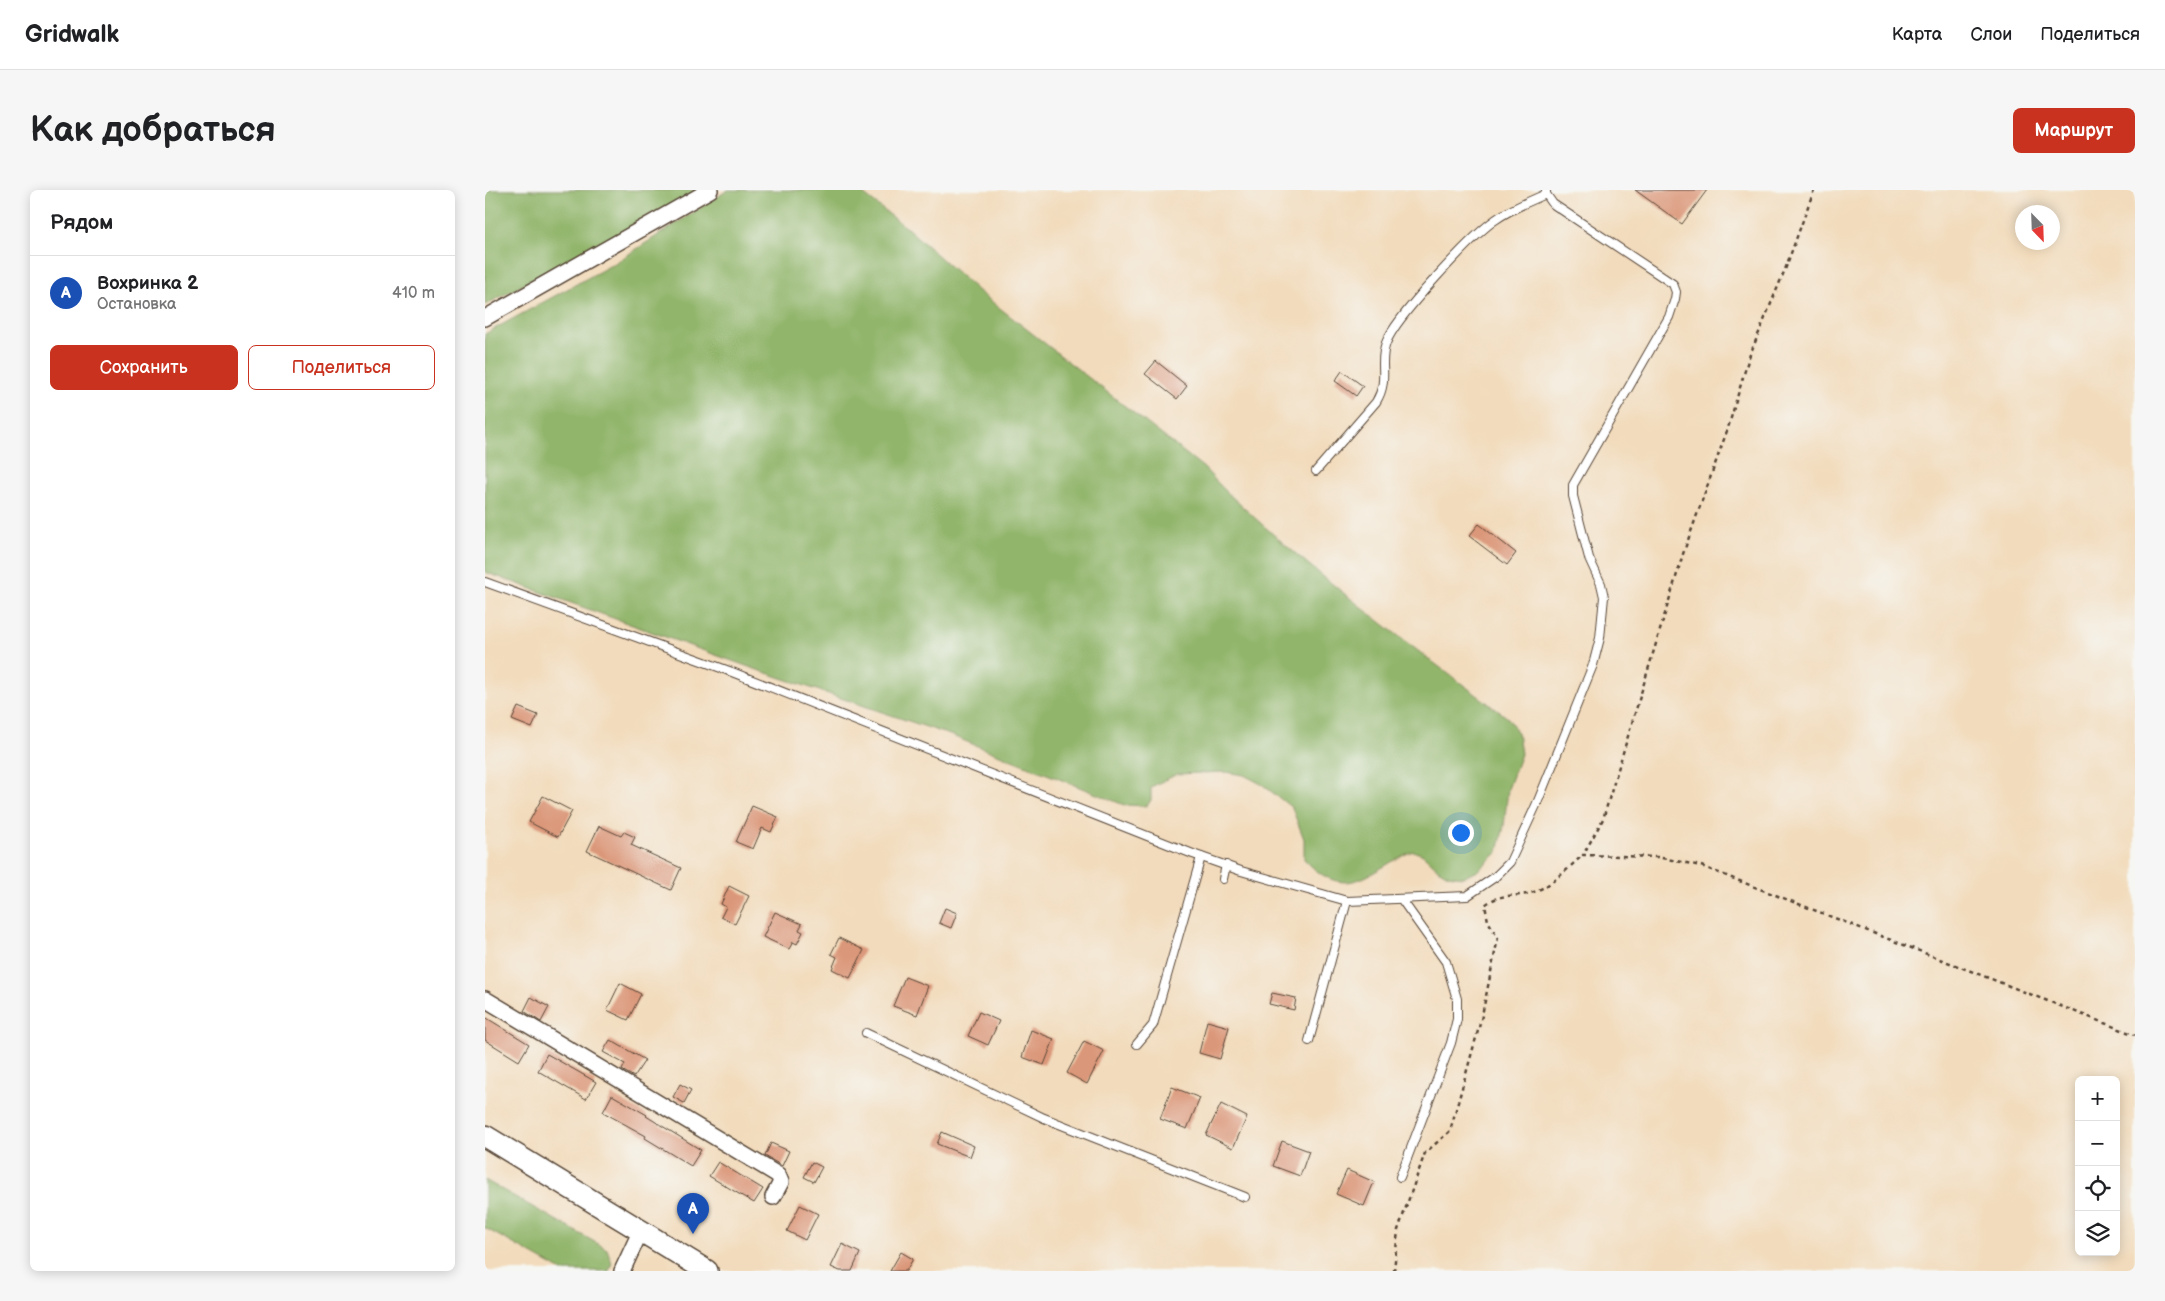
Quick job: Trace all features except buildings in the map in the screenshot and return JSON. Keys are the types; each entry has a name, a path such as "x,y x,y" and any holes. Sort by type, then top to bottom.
{"main road":[{"path":"485,1136 707,1271"}],"street":[{"path":"485,318 710,190"},
{"path":"485,999 778,1175 781,1182 773,1197"},
{"path":"622,1271 641,1230"}],"lane":[{"path":"485,582 731,672 1201,857 1226,865 1347,901 1467,896 1495,877 1510,862 1538,801 1593,665 1600,638 1604,597 1601,584 1589,558 1573,496 1573,485 1669,318 1676,292 1673,284 1553,204 1546,192 1493,220 1419,297 1392,331 1386,344 1383,389 1376,402 1316,471"},
{"path":"1137,1044 1153,1026 1201,857"},
{"path":"1223,879 1226,865"},
{"path":"1400,1177 1451,1043 1457,1019 1457,999 1447,962 1402,900"},
{"path":"1309,1041 1347,901"},
{"path":"866,1033 1045,1118 1245,1197"}],"path":[{"path":"1394,1271 1398,1230 1425,1153 1450,1131 1481,1020 1498,938 1489,921 1485,905 1495,897 1513,896 1536,891 1583,855 1603,819 1683,554 1728,428 1749,357 1786,267 1814,190"},
{"path":"1583,855 1657,856 1701,866 2135,1035"}],"green space":[{"path":"485,190 702,190 485,305"},
{"path":"728,190 858,190 907,228 978,291 1204,468 1252,515 1337,588 1508,718 1518,733 1521,754 1508,789 1504,826 1498,852 1476,872 1463,877 1448,875 1438,869 1423,855 1413,851 1359,879 1346,882 1334,880 1320,873 1304,859 1304,839 1292,808 1263,785 1244,775 1225,772 1177,774 1151,787 1151,800 1147,806 1124,805 950,735 749,667 485,572 485,334 615,263"},
{"path":"485,1180 607,1249 612,1263 609,1271 562,1271 485,1228"}],"place":[{"name":"Вохринка 2","path":"693,1234"}]}
